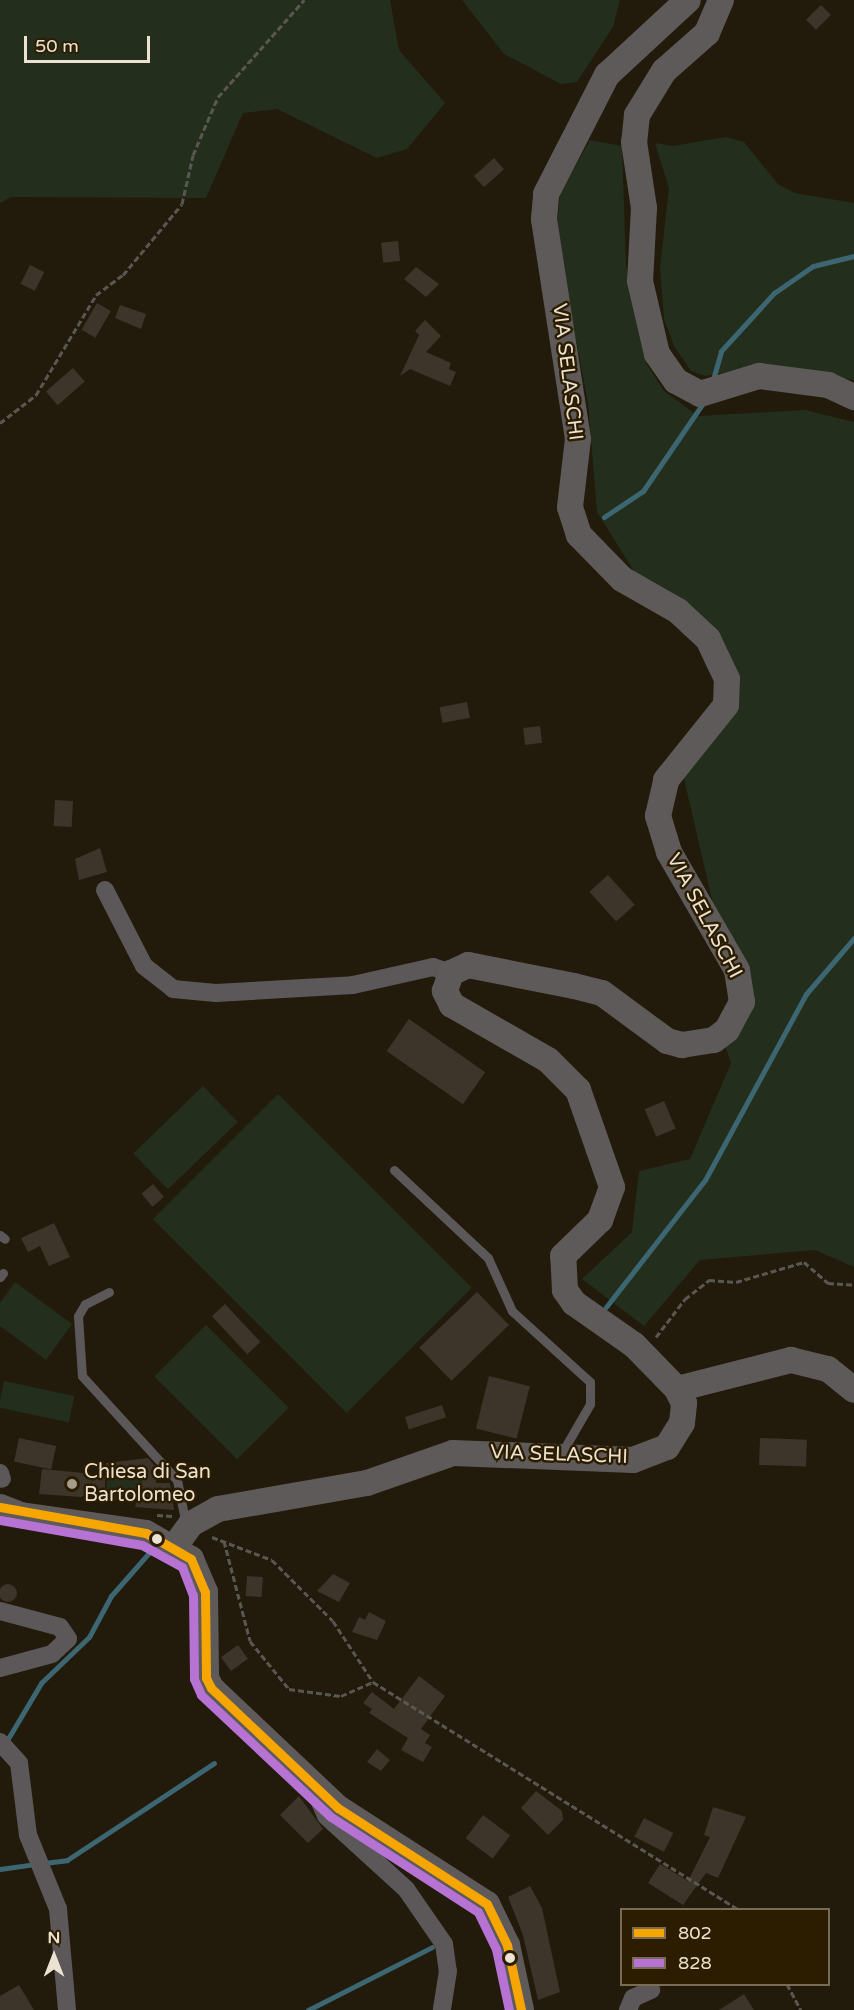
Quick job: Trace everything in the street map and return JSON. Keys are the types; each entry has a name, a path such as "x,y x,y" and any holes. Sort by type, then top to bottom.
{"street":[{"name":"VIA SELASCHI","path":"451,973 468,965 602,993 667,1041 682,1045 714,1040 727,1030 742,1002 737,970 669,852 658,816 666,780 726,705 727,679 708,639 678,611 622,579 579,534 570,507 578,440 544,219 546,194 607,75 688,0"},
{"path":"721,0 707,33 664,71 637,114 634,142 644,208 640,281 657,354 676,381 700,394 759,376 828,385 854,397"},
{"path":"105,890 144,966 173,989 216,993 353,986 433,967 451,973 445,991 452,1005 548,1060 578,1090 590,1113 612,1187 610,1205 570,1246 561,1272 574,1303 634,1345 677,1389 791,1360 828,1369 854,1390"},
{"name":"VIA SELASCHI","path":"181,1529 218,1509 368,1483 453,1453 559,1459 633,1460 656,1454 675,1439 682,1423 684,1403 677,1389"},
{"path":"0,1507 21,1515 146,1533 181,1529 205,1592 206,1678 212,1689 309,1778 338,1808 487,1904 507,1945 520,2010"},
{"path":"0,1611 60,1628 68,1639 52,1654 0,1668"},
{"path":"0,1742 19,1763 28,1835 58,1909 67,2010"},
{"path":"309,1778 326,1816 406,1889 444,1944 448,1971 442,2010"},
{"path":"628,2010 633,1998 651,1990"}],"lane":[{"path":"393,1170 488,1258 512,1311 590,1382 590,1404 559,1459"},
{"path":"109,1292 85,1304 78,1316 82,1376 177,1480 181,1529"}],"path":[{"path":"0,423 36,395 96,295 123,275 182,204 194,155 219,97 304,0"},
{"path":"634,1345 655,1338 685,1299 709,1280 736,1282 804,1262 828,1283 854,1286"},
{"path":"181,1529 224,1541 272,1560 333,1621 373,1682 737,1908"},
{"path":"224,1541 250,1641 289,1689 341,1696 373,1682"},
{"path":"788,1986 801,2010"}],"green space":[{"path":"0,0 390,0 399,50 445,103 407,149 377,158 277,109 243,113 206,198 11,197 0,203"},
{"path":"462,0 620,0 613,27 577,82 561,84 504,54"},
{"path":"726,137 744,142 778,184 795,193 854,203 854,380 754,368 705,376 691,371 674,346 664,319 660,268 669,188 655,143 673,146"},
{"path":"590,140 622,146 626,265 646,363 664,391 698,416 805,410 854,422 854,1267 815,1250 700,1260 644,1326 582,1279 632,1232 639,1171 690,1159 731,1063 724,1043 740,1020 684,779 734,670 642,584 597,512 588,403 556,234 560,194"},
{"path":"203,1086 238,1122 168,1189 133,1153"},
{"path":"278,1094 472,1288 347,1413 153,1219"},
{"path":"15,1282 72,1324 46,1360 0,1326 0,1303"},
{"path":"206,1325 289,1408 237,1459 154,1377"},
{"path":"4,1381 74,1396 69,1422 0,1408"},
{"path":"107,1470 154,1472 153,1502 106,1500"}],"building":[{"path":"821,5 831,15 816,30 806,20"},
{"path":"494,158 504,169 484,187 474,176"},
{"path":"398,241 400,261 383,263 381,243"},
{"path":"30,265 44,272 35,291 20,284"},
{"path":"416,267 439,284 426,297 404,279"},
{"path":"97,303 111,311 95,338 82,330"},
{"path":"120,305 146,314 141,329 115,318"},
{"path":"425,320 441,336 426,352 451,363 449,369 456,372 450,386 410,369 400,376 419,335 415,331"},
{"path":"73,368 85,382 58,405 46,392"},
{"path":"467,702 470,718 443,723 440,707"},
{"path":"540,726 542,743 525,745 523,728"},
{"path":"55,800 73,801 72,827 54,826"},
{"path":"100,848 107,872 79,880 75,859"},
{"path":"608,875 635,905 616,921 589,892"},
{"path":"409,1019 485,1072 463,1104 387,1051"},
{"path":"664,1101 676,1129 656,1137 645,1109"},
{"path":"153,1184 164,1197 152,1207 142,1194"},
{"path":"54,1223 70,1257 49,1266 40,1246 28,1252 21,1238"},
{"path":"477,1292 509,1325 451,1381 419,1348"},
{"path":"225,1304 260,1342 247,1354 212,1316"},
{"path":"489,1376 530,1386 517,1439 476,1428"},
{"path":"442,1405 446,1417 409,1429 405,1417"},
{"path":"19,1438 56,1446 51,1469 14,1461"},
{"path":"760,1438 807,1440 806,1467 759,1465"},
{"path":"148,1458 156,1467 156,1483 170,1483 174,1510 135,1507 143,1478 106,1476 106,1463"},
{"name":"Chiesa di San Bartolomeo","path":"42,1469 105,1475 105,1488 81,1497 39,1494"},
{"path":"333,1574 350,1583 339,1602 317,1591"},
{"path":"247,1576 263,1577 262,1597 246,1596"},
{"path":"4,1584 12,1584 17,1589 15,1600 4,1602 -1,1597 -1,1589"},
{"path":"369,1612 386,1621 377,1640 352,1632 359,1617 365,1620"},
{"path":"238,1645 248,1659 231,1671 221,1657"},
{"path":"419,1676 445,1696 421,1729 430,1735 425,1743 432,1747 423,1762 401,1750 408,1738 369,1713 372,1709 363,1703 372,1692 394,1709"},
{"path":"377,1749 390,1760 381,1771 367,1762"},
{"path":"536,1791 562,1811 563,1820 548,1835 521,1808"},
{"path":"299,1796 323,1829 308,1843 280,1815"},
{"path":"713,1807 746,1817 718,1878 706,1873 683,1905 648,1883 660,1864 688,1881 710,1837 704,1835"},
{"path":"483,1815 510,1835 493,1859 466,1838"},
{"path":"644,1818 673,1833 664,1852 634,1837"},
{"path":"530,1886 542,1908 560,1992 538,2000 523,1935 508,1897"},
{"path":"19,1985 34,2010 0,2010 0,1996"},
{"path":"744,1994 754,2010 719,2010"}],"waterway":[{"path":"712,383 721,351 774,293 813,266 854,256"},
{"path":"604,517 643,491 705,400"},
{"path":"606,1307 705,1180 806,994 854,938"},
{"path":"6,1742 41,1683 89,1637 111,1596 155,1546"},
{"path":"44,1863 67,1860 214,1763"},
{"path":"0,1869 35,1864"},
{"path":"308,2010 432,1947"}],"transit line":[{"name":"802","path":"0,1507 146,1533 191,1559 205,1592 206,1678 211,1688 338,1808 487,1904 507,1945 521,2010"},
{"name":"828","path":"0,1520 142,1545 182,1567 193,1595 194,1679 201,1695 331,1817 478,1912 496,1949 509,2010"}],"place":[{"name":"Chiesa di San Bartolomeo","path":"72,1484"}]}
